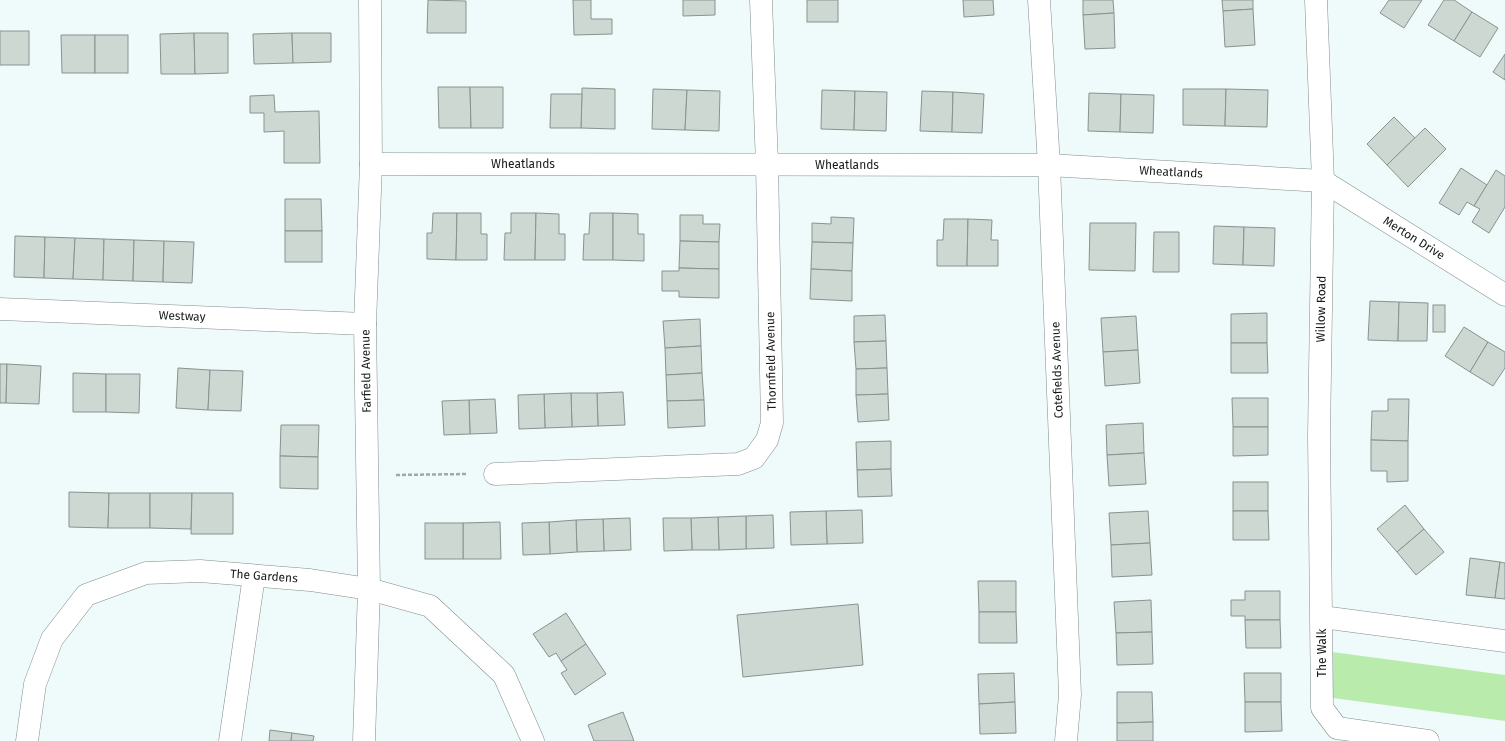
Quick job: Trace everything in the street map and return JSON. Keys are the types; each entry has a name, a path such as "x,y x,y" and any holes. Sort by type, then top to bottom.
{"street":[{"name":"Farfield Avenue","path":"364,741 369,589 365,324 371,164 370,0"},
{"name":"Thornfield Avenue","path":"495,474 738,464 754,458 767,440 772,423 767,164 761,0"},
{"name":"Cotefields Avenue","path":"1039,0 1049,165 1070,695 1066,741"},
{"name":"Willow Road","path":"1316,0 1323,181 1319,436 1322,617"},
{"name":"Wheatlands","path":"371,164 1049,165 1323,181"},
{"name":"Merton Drive","path":"1323,181 1505,295"},
{"name":"Westway","path":"0,309 365,324"},
{"name":"The Gardens","path":"27,741 35,684 52,639 86,595 146,573 200,571 310,580 369,589 430,606 504,675 534,741"},
{"path":"230,741 254,576"},
{"name":"The Walk","path":"1428,741 1337,728 1322,708 1322,617 1505,641"}],"path":[{"path":"368,475 495,474"}],"green space":[{"path":"1332,652 1505,675 1505,721 1333,698"}],"building":[{"path":"428,0 466,1 466,33 427,33"},
{"path":"573,0 591,0 591,19 612,19 612,34 574,35"},
{"path":"683,0 715,0 715,15 683,16"},
{"path":"807,0 838,0 838,22 807,22"},
{"path":"963,0 993,0 994,15 964,17"},
{"path":"1083,0 1113,0 1114,13 1083,15"},
{"path":"1222,0 1253,0 1253,9 1223,11"},
{"path":"1389,0 1422,0 1404,28 1380,13"},
{"path":"1444,0 1454,0 1472,12 1454,41 1428,25"},
{"path":"1253,9 1255,45 1225,47 1223,11"},
{"path":"1472,12 1498,28 1480,57 1454,41"},
{"path":"1114,13 1115,48 1085,49 1083,15"},
{"path":"0,31 29,31 29,65 0,65"},
{"path":"194,33 195,74 161,74 160,34"},
{"path":"194,33 228,33 228,73 195,74"},
{"path":"292,33 293,63 254,64 253,34"},
{"path":"292,33 331,33 331,62 293,63"},
{"path":"61,35 95,35 95,73 62,73"},
{"path":"95,35 128,35 128,73 95,73"},
{"path":"1505,54 1505,80 1493,72"},
{"path":"438,87 470,87 471,128 439,128"},
{"path":"470,87 503,87 503,128 471,128"},
{"path":"582,88 615,89 615,129 581,128"},
{"path":"653,89 687,90 685,130 652,129"},
{"path":"1183,89 1226,89 1225,126 1183,125"},
{"path":"1226,89 1268,90 1267,127 1225,126"},
{"path":"687,90 720,91 719,131 685,130"},
{"path":"822,90 855,91 854,130 821,129"},
{"path":"855,91 887,92 886,131 854,130"},
{"path":"922,91 953,92 952,132 920,131"},
{"path":"953,92 984,94 982,133 952,132"},
{"path":"1089,93 1121,94 1120,132 1088,131"},
{"path":"551,94 582,94 581,128 550,128"},
{"path":"1121,94 1154,95 1153,133 1120,132"},
{"path":"274,95 275,112 319,111 320,163 284,163 284,131 264,132 264,113 250,113 250,96"},
{"path":"1394,117 1415,138 1387,165 1367,144"},
{"path":"1425,128 1446,149 1408,187 1387,165"},
{"path":"1461,168 1487,185 1474,206 1467,202 1459,215 1439,203"},
{"path":"1496,170 1505,176 1505,207 1489,233 1472,222 1480,209 1474,206"},
{"path":"285,199 321,199 322,231 285,231"},
{"path":"433,213 457,213 456,260 427,259 427,233 432,233"},
{"path":"457,213 481,213 481,234 487,234 487,260 456,260"},
{"path":"511,213 536,213 535,260 504,260 505,233 511,233"},
{"path":"536,213 559,214 559,234 565,234 565,260 535,260"},
{"path":"590,213 613,213 613,260 583,260 584,234 589,234"},
{"path":"613,213 638,214 638,234 644,234 644,261 613,260"},
{"path":"680,215 703,215 703,224 720,224 719,242 680,241"},
{"path":"831,217 854,218 853,243 812,242 812,223 831,224"},
{"path":"944,219 968,219 967,266 937,266 937,240 943,240"},
{"path":"968,219 992,220 991,240 998,240 998,266 967,266"},
{"path":"1090,223 1136,223 1135,271 1089,270"},
{"path":"1214,226 1244,227 1243,265 1213,264"},
{"path":"1244,227 1275,228 1274,266 1243,265"},
{"path":"285,231 322,231 322,262 285,262"},
{"path":"1154,232 1179,232 1179,272 1153,272"},
{"path":"15,236 45,237 44,278 14,277"},
{"path":"45,237 75,238 73,279 44,278"},
{"path":"75,238 104,239 103,280 73,279"},
{"path":"104,239 134,240 133,281 103,280"},
{"path":"134,240 164,241 163,282 133,281"},
{"path":"164,241 194,242 192,283 163,282"},
{"path":"680,241 719,242 719,269 679,268"},
{"path":"812,242 853,243 852,271 811,269"},
{"path":"679,268 719,269 719,298 679,297 679,291 662,291 662,271 679,271"},
{"path":"811,269 852,271 852,301 810,299"},
{"path":"1370,301 1399,302 1398,341 1368,340"},
{"path":"1399,302 1428,303 1427,341 1398,341"},
{"path":"1433,305 1445,305 1445,332 1433,332"},
{"path":"1267,313 1267,343 1231,343 1231,314"},
{"path":"885,315 886,341 854,342 854,316"},
{"path":"1136,316 1138,350 1103,352 1101,318"},
{"path":"700,319 701,346 665,348 663,321"},
{"path":"1464,327 1488,342 1470,372 1445,356"},
{"path":"886,341 887,368 856,369 854,342"},
{"path":"1488,342 1505,352 1505,368 1493,386 1470,372"},
{"path":"1231,343 1267,343 1268,373 1231,373"},
{"path":"701,346 702,373 666,375 665,348"},
{"path":"1138,350 1140,383 1105,386 1103,352"},
{"path":"0,364 7,364 6,403 0,403"},
{"path":"7,364 41,366 39,404 6,403"},
{"path":"178,368 210,370 208,410 176,408"},
{"path":"887,368 888,394 856,395 856,369"},
{"path":"210,370 243,371 241,411 208,410"},
{"path":"73,373 106,374 106,412 73,412"},
{"path":"702,373 704,400 667,401 666,375"},
{"path":"106,374 140,374 139,413 106,412"},
{"path":"623,392 625,425 598,426 597,393"},
{"path":"571,393 597,393 598,426 572,427"},
{"path":"571,393 572,427 545,428 544,394"},
{"path":"544,394 545,428 519,429 518,395"},
{"path":"888,394 889,420 858,422 856,395"},
{"path":"1232,398 1268,398 1268,427 1233,427"},
{"path":"495,399 497,433 470,434 469,400"},
{"path":"1388,399 1409,399 1408,441 1371,440 1372,411 1388,411"},
{"path":"469,400 470,434 444,435 442,401"},
{"path":"704,400 705,426 668,428 667,401"},
{"path":"1143,423 1144,453 1107,455 1106,425"},
{"path":"281,425 319,425 318,457 280,456"},
{"path":"1233,427 1268,427 1268,455 1233,456"},
{"path":"1371,440 1408,441 1408,481 1387,482 1387,471 1371,471"},
{"path":"891,441 891,469 857,470 856,442"},
{"path":"1144,453 1146,484 1109,486 1107,455"},
{"path":"280,456 318,457 318,489 280,488"},
{"path":"891,469 892,496 858,497 857,470"},
{"path":"1233,482 1268,482 1268,511 1233,511"},
{"path":"69,492 109,493 108,528 69,527"},
{"path":"109,493 150,493 150,528 108,528"},
{"path":"150,493 192,493 191,529 150,528"},
{"path":"192,493 233,493 233,534 191,534"},
{"path":"1405,505 1424,529 1397,552 1377,529"},
{"path":"862,510 863,543 827,544 826,511"},
{"path":"826,511 827,544 791,545 790,512"},
{"path":"1148,511 1150,543 1111,545 1109,513"},
{"path":"1233,511 1268,511 1269,540 1233,540"},
{"path":"773,515 774,548 746,549 746,516"},
{"path":"746,516 746,549 719,550 718,517"},
{"path":"718,517 719,550 692,550 691,518"},
{"path":"630,518 631,550 604,551 603,519"},
{"path":"663,518 691,518 692,550 664,551"},
{"path":"603,519 604,551 577,552 576,520"},
{"path":"576,520 577,552 550,554 549,522"},
{"path":"500,522 501,559 463,559 463,523"},
{"path":"549,522 550,554 523,555 522,523"},
{"path":"425,523 463,523 463,559 425,559"},
{"path":"1424,529 1444,552 1416,575 1397,552"},
{"path":"1150,543 1152,575 1112,577 1111,545"},
{"path":"1470,558 1500,562 1495,598 1466,595"},
{"path":"1500,562 1505,563 1505,599 1495,598"},
{"path":"978,581 1016,581 1016,612 979,612"},
{"path":"1245,591 1280,591 1280,620 1245,620 1245,616 1231,616 1231,600 1245,600"},
{"path":"1151,600 1152,632 1116,633 1114,602"},
{"path":"858,604 863,665 743,677 737,615"},
{"path":"979,612 1016,612 1017,643 979,643"},
{"path":"566,613 586,644 561,661 556,653 549,657 533,634"},
{"path":"1245,620 1280,620 1281,648 1246,648"},
{"path":"1152,632 1153,664 1117,665 1116,633"},
{"path":"586,644 606,674 575,695 561,673 567,670 561,661"},
{"path":"1014,673 1015,702 979,704 978,674"},
{"path":"1244,673 1281,673 1281,702 1245,702"},
{"path":"1117,692 1152,692 1153,722 1117,723"},
{"path":"1015,702 1016,733 980,734 979,704"},
{"path":"1245,702 1281,702 1282,731 1245,732"},
{"path":"623,712 634,741 594,741 588,725"},
{"path":"1153,722 1153,741 1117,741 1117,723"},
{"path":"270,730 292,733 291,741 269,741"},
{"path":"292,733 314,736 313,741 291,741"}]}
